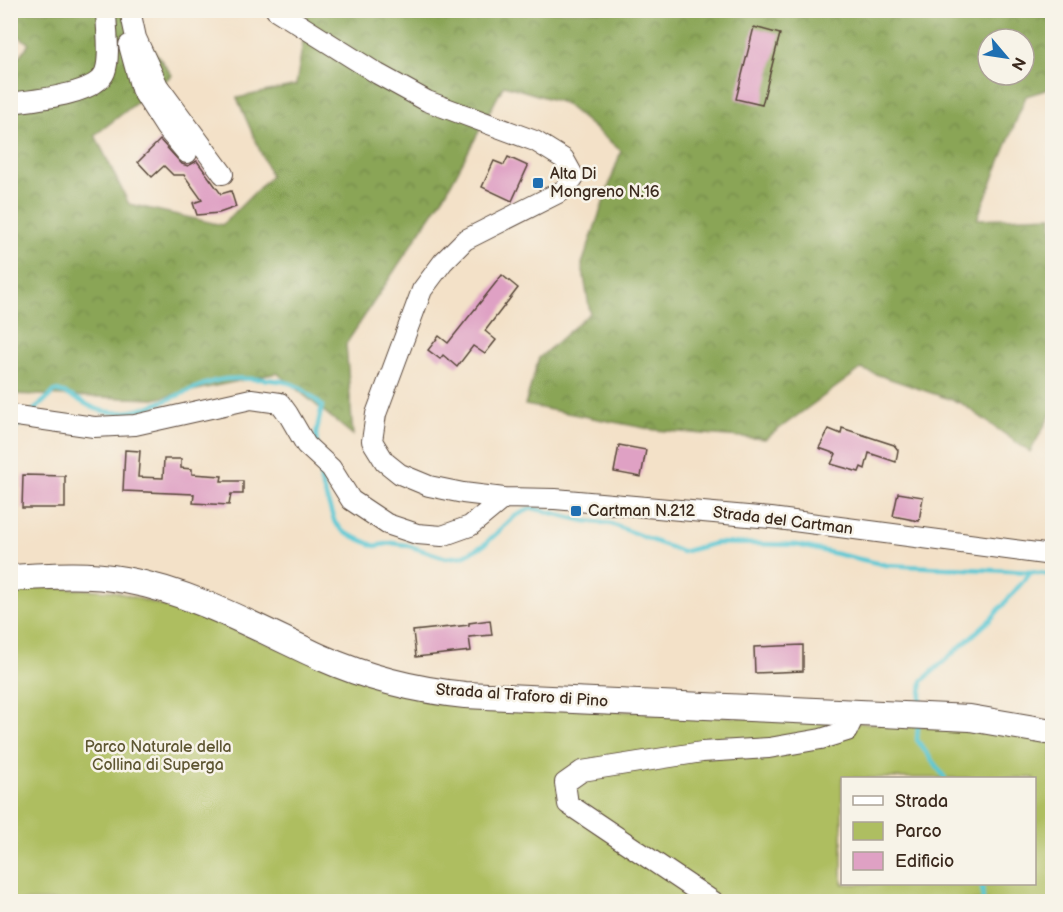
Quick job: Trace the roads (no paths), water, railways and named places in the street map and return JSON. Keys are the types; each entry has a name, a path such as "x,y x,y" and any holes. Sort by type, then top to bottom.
{"main road":[{"name":"Strada al Traforo di Pino","path":"10,578 83,576 124,580 155,587 204,604 322,658 359,672 437,692 477,696 970,718 1053,732"}],"street":[{"path":"10,103 62,94 90,87 100,81 106,71 106,10"},
{"path":"119,10 141,89 166,128 187,153"},
{"path":"130,10 136,38 158,87 223,174"},
{"name":"Strada del Cartman","path":"276,10 378,74 427,101 535,141 564,159 574,177 564,190 465,240 443,262 422,290 376,414 372,441 385,462 400,474 429,486 463,494 555,499 771,518 1053,555"},
{"path":"22,416 94,427 135,425 251,399 267,400 280,403 306,445 331,468 351,500 387,524 417,534 442,536 470,526 504,498"},
{"path":"714,902 568,804 565,783 582,771 702,752 769,748 820,739 847,731 856,712"}],"waterway":[{"path":"32,412 55,391 62,392 102,411 123,412 150,406 215,381 272,380 301,388 322,406 316,434 317,446"},
{"path":"10,432 22,422"},
{"path":"320,466 321,482 335,523 345,533 375,546 392,543 406,545 446,558 463,556 484,545 515,516 532,508 585,521 611,524 682,552 716,543 797,545 886,565 1052,575"},
{"path":"920,707 922,681 991,619 1031,572"},
{"path":"918,725 917,740 944,777"},
{"path":"982,885 983,902"}],"place":[{"name":"Alta Di Mongreno N.16","path":"538,183"},
{"name":"Cartman N.212","path":"576,511"}],"park label":[{"name":"Parco Naturale della Collina di Superga","path":"158,756"}]}
